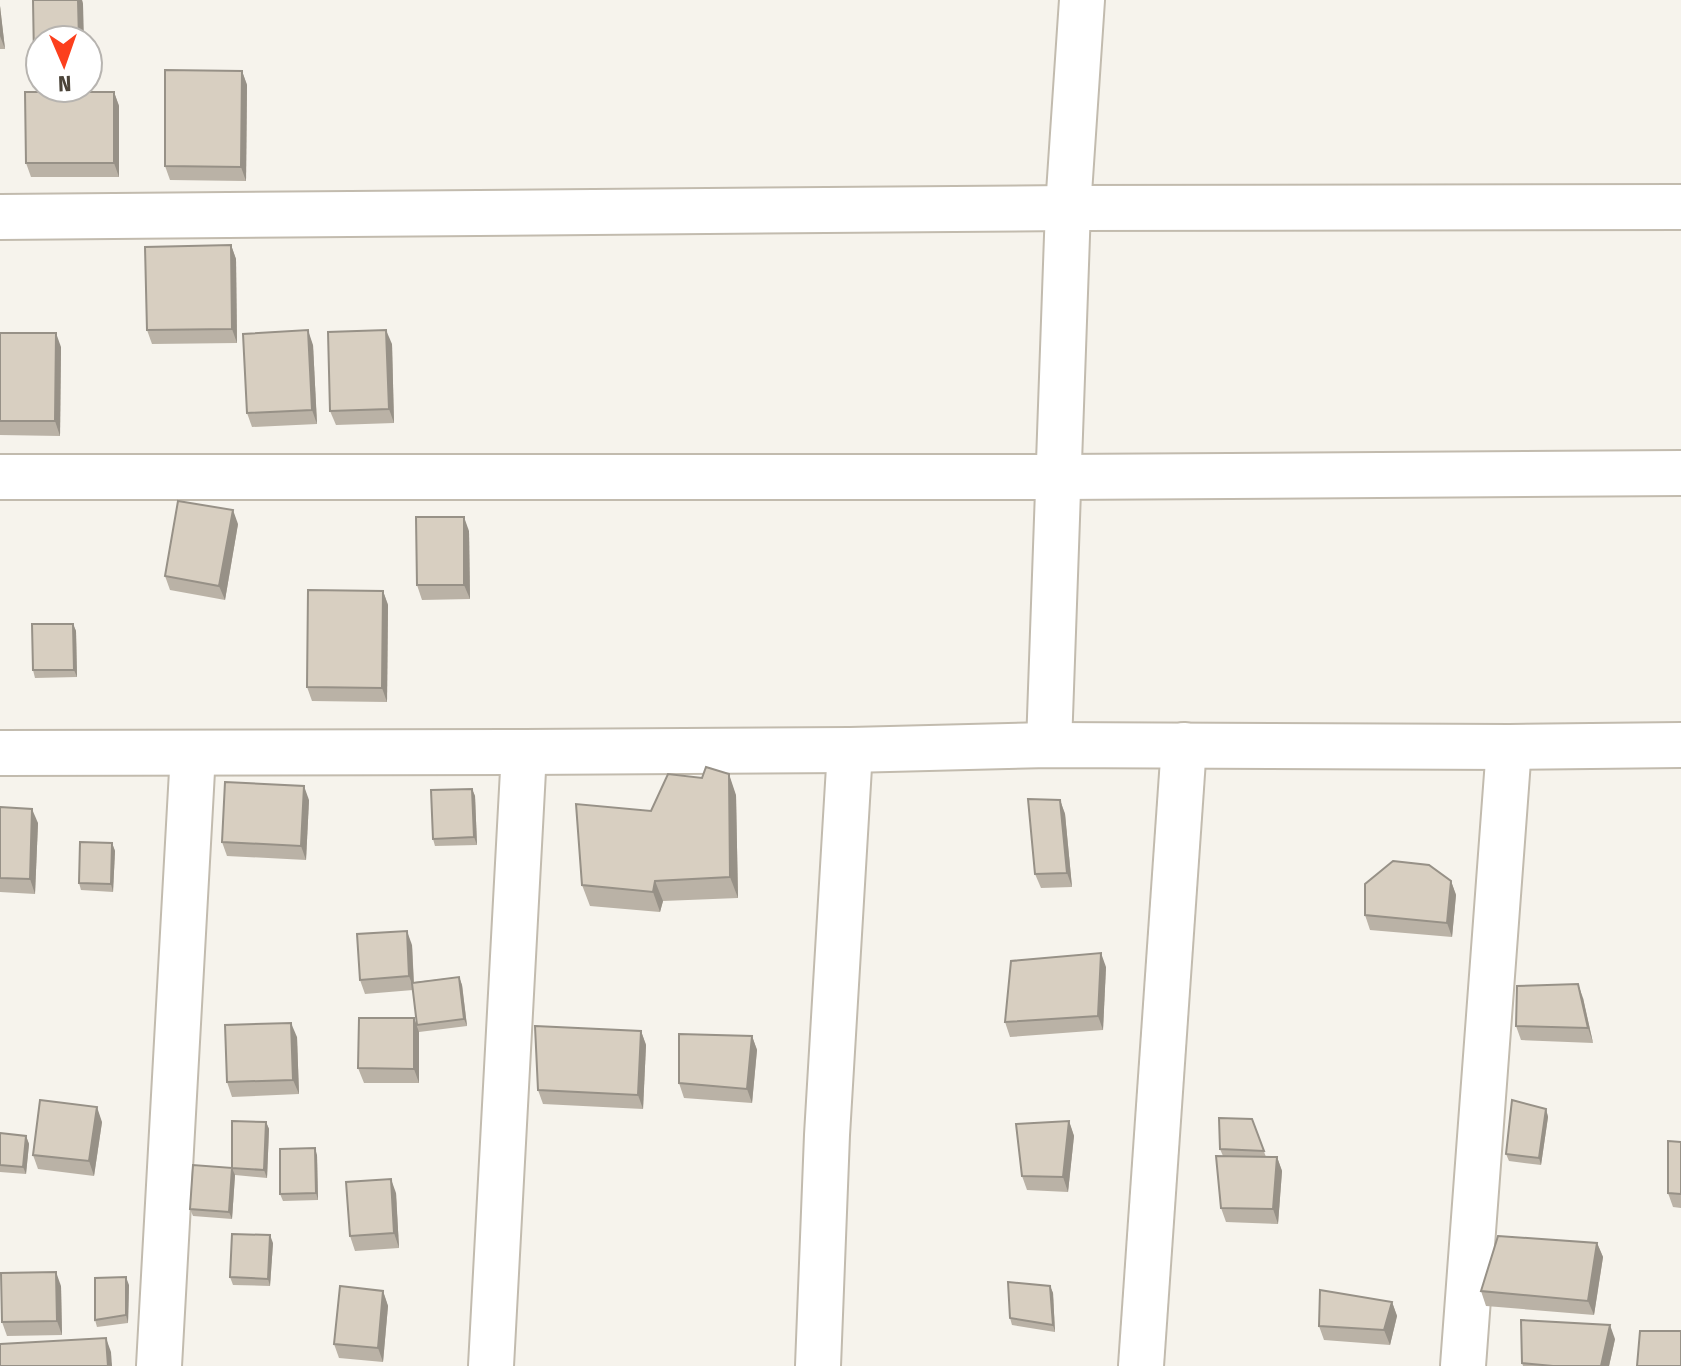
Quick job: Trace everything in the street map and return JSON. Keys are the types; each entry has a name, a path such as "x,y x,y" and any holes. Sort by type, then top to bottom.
{"street":[{"path":"1049,745 1068,208 1082,0"},
{"path":"0,217 1068,208 1681,207"},
{"path":"0,477 1059,477 1681,473"},
{"path":"0,753 850,750 1049,745 1681,745"},
{"path":"1141,1366 1184,745"},
{"path":"1463,1366 1509,747"},
{"path":"818,1366 827,1135 850,750"},
{"path":"491,1366 524,752"},
{"path":"159,1366 193,753"}],"building":[{"path":"33,0 78,0 79,24 33,24"},
{"path":"165,70 242,71 241,167 165,166"},
{"path":"104,92 114,92 114,163 26,163 25,104 104,104"},
{"path":"231,245 232,329 147,330 145,247"},
{"path":"308,330 312,410 247,413 243,334"},
{"path":"386,330 389,409 330,411 328,332"},
{"path":"0,333 56,333 55,421 0,421"},
{"path":"178,501 233,510 219,586 165,576"},
{"path":"416,517 464,517 464,585 417,585"},
{"path":"308,590 383,591 382,688 307,687"},
{"path":"32,624 73,624 74,670 33,670"},
{"path":"706,767 729,774 730,877 655,881 653,892 582,885 576,804 651,811 668,774 702,778"},
{"path":"225,782 304,786 301,846 222,842"},
{"path":"472,789 474,837 433,839 431,790"},
{"path":"1028,799 1060,800 1067,873 1035,874"},
{"path":"0,807 32,809 30,879 0,878"},
{"path":"80,842 112,843 111,884 79,883"},
{"path":"1393,861 1429,865 1451,881 1447,923 1365,915 1365,884"},
{"path":"407,931 409,976 360,980 357,934"},
{"path":"1101,953 1098,1016 1005,1022 1011,961"},
{"path":"459,977 464,1019 417,1025 412,983"},
{"path":"1578,984 1588,1028 1516,1026 1517,986"},
{"path":"359,1018 414,1018 414,1069 358,1068"},
{"path":"291,1023 293,1080 227,1082 225,1025"},
{"path":"535,1026 641,1031 638,1095 538,1090"},
{"path":"679,1034 752,1036 747,1089 679,1083"},
{"path":"40,1100 97,1107 89,1161 33,1155"},
{"path":"1512,1100 1546,1109 1539,1158 1506,1154"},
{"path":"1219,1118 1252,1119 1264,1151 1220,1149"},
{"path":"232,1121 266,1122 264,1170 232,1168"},
{"path":"1069,1121 1063,1177 1022,1176 1016,1124"},
{"path":"0,1133 26,1136 23,1167 0,1165"},
{"path":"1668,1141 1681,1142 1681,1194 1668,1193"},
{"path":"315,1148 316,1193 280,1194 280,1149"},
{"path":"1216,1156 1277,1157 1273,1209 1221,1208"},
{"path":"193,1165 232,1168 229,1212 190,1209"},
{"path":"391,1179 394,1233 350,1236 346,1182"},
{"path":"232,1234 270,1235 268,1279 230,1277"},
{"path":"1498,1236 1597,1243 1588,1301 1481,1291"},
{"path":"56,1272 57,1321 2,1322 1,1273"},
{"path":"126,1277 126,1315 95,1320 95,1278"},
{"path":"1008,1282 1050,1286 1053,1325 1010,1318"},
{"path":"340,1286 383,1291 378,1348 334,1344"},
{"path":"1320,1290 1392,1302 1384,1330 1319,1326"},
{"path":"1521,1320 1610,1325 1601,1366 1522,1363"},
{"path":"1640,1331 1681,1331 1681,1366 1637,1366"},
{"path":"106,1338 108,1366 0,1366 0,1344"}]}
